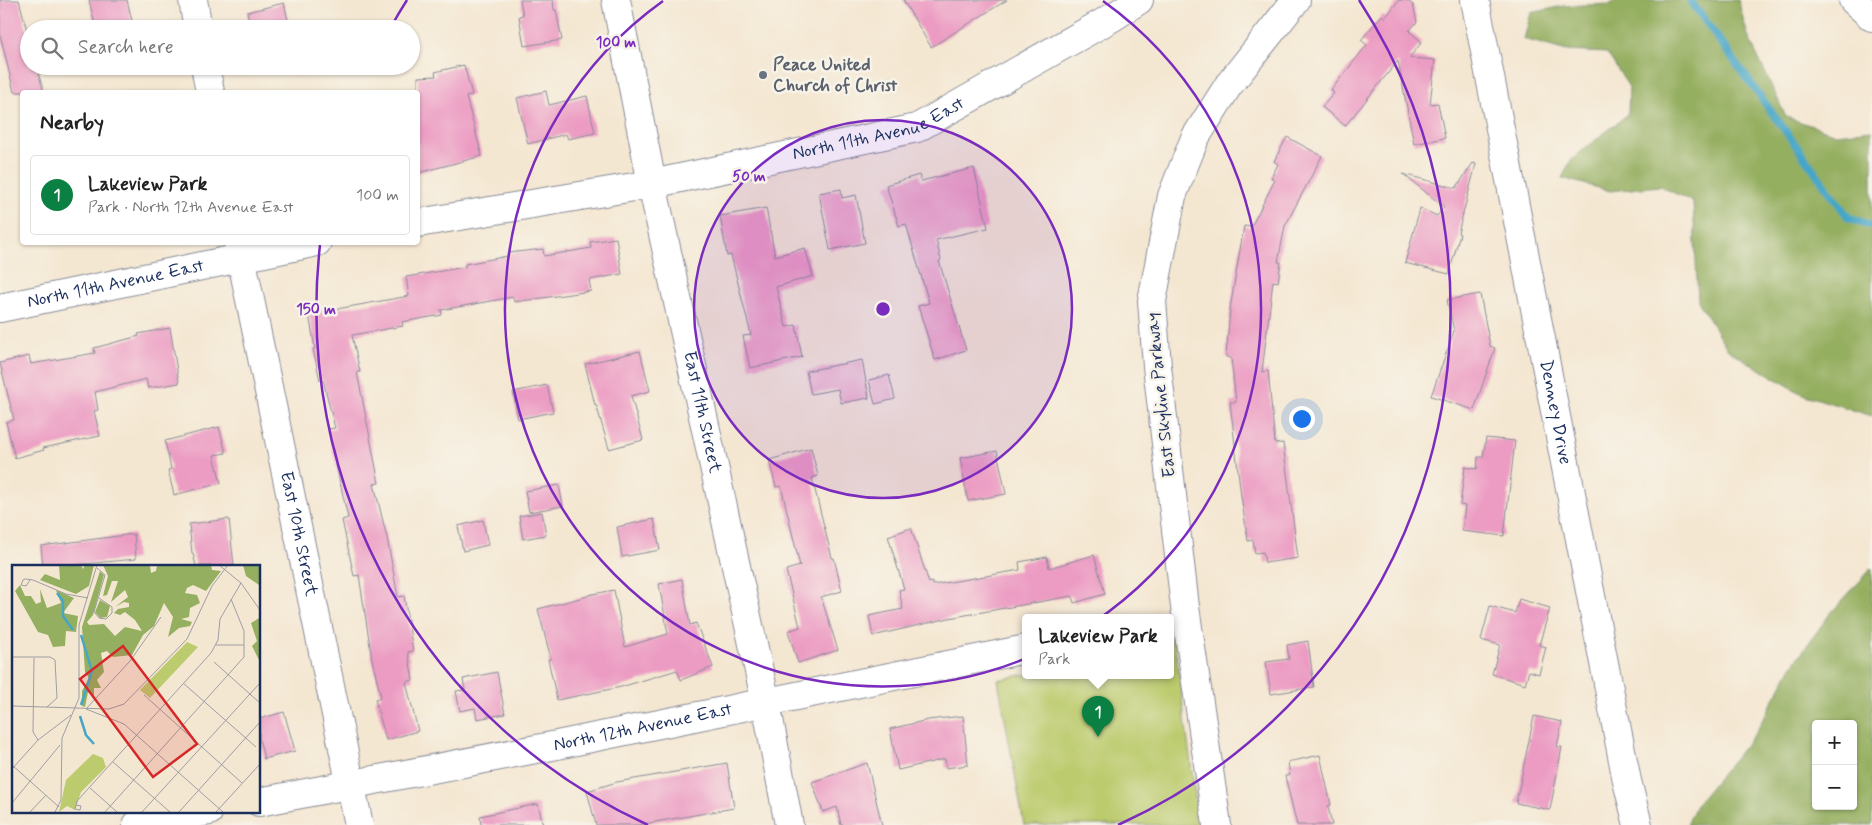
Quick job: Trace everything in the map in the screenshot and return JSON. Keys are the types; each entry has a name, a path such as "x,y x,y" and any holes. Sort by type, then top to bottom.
{"street":[{"path":"193,0 196,20"},
{"name":"East 11th Street","path":"616,0 652,184 766,702 789,825"},
{"name":"North 11th Avenue East","path":"420,224 652,184 917,128 1113,17 1139,0"},
{"name":"East Skyline Parkway","path":"1218,825 1182,588 1157,366 1152,301 1172,196 1195,138 1228,86 1296,0"},
{"name":"Denney Drive","path":"1475,0 1626,781 1638,825"},
{"path":"1853,0 1872,16"},
{"path":"207,75 210,90"},
{"name":"North 11th Avenue East","path":"0,308 240,250 288,245"},
{"name":"East 10th Street","path":"240,250 359,825"},
{"name":"North 12th Avenue East","path":"260,802 552,746 1022,650"},
{"path":"137,825 204,812"}],"green space":[{"path":"1616,0 1738,0 1748,36 1786,117 1836,134 1872,130 1872,416 1802,394 1728,350 1698,301 1693,202 1660,186 1610,191 1562,178 1571,160 1628,114 1629,87 1607,53 1567,51 1524,39 1531,13 1563,6 1611,4"},
{"path":"1872,568 1872,825 1687,825 1696,805 1754,735 1793,665 1829,615"},
{"path":"1174,637 1199,825 1024,825 998,680 1022,675 1022,679 1174,679"}],"building":[{"path":"0,0 19,0 24,20 20,20 20,75 39,75 43,90 20,90 20,92 14,92 0,34"},
{"path":"89,0 127,0 132,20 94,20"},
{"path":"520,0 553,0 562,40 524,46 519,16 523,15"},
{"path":"903,0 1007,0 931,47"},
{"path":"1399,0 1406,0 1413,5 1417,22 1409,31 1422,42 1409,58 1435,60 1430,104 1438,103 1445,138 1414,144 1398,61 1345,126 1322,107 1334,93 1331,90 1367,45 1361,40 1382,15 1385,18"},
{"path":"284,3 288,20 249,20 247,12"},
{"path":"464,65 472,95 466,97 482,156 420,172 420,90 418,90 418,77 436,76 435,72"},
{"path":"546,91 549,105 587,96 595,133 568,139 566,134 528,144 517,98"},
{"path":"1287,137 1322,156 1285,226 1278,262 1281,262 1278,282 1273,281 1262,372 1268,371 1275,444 1283,443 1298,558 1265,563 1263,552 1255,553 1253,540 1248,541 1230,402 1236,402 1231,358 1226,357 1230,309 1244,226 1251,227 1275,180 1271,178 1278,164 1274,161"},
{"path":"1473,163 1476,164 1449,274 1405,263 1420,208 1437,216 1444,207 1403,174 1456,188"},
{"path":"974,168 988,228 936,240 941,260 939,261 966,350 935,360 918,306 929,303 906,224 899,226 886,185 919,175 921,181"},
{"path":"841,189 842,198 856,195 865,243 830,250 819,193"},
{"path":"766,208 775,256 805,248 813,276 776,287 786,327 796,325 802,357 750,368 743,336 751,335 731,255 727,256 720,216"},
{"path":"616,238 622,274 589,280 591,291 514,302 513,297 441,310 442,315 402,322 403,326 352,335 360,372 357,372 379,483 374,484 398,597 404,596 413,651 408,652 413,680 406,682 418,731 386,740 375,699 381,697 372,659 359,575 354,576 342,520 348,518 328,429 335,428 323,380 320,380 313,349 315,349 309,314 409,296 406,277 465,267 465,264 508,256 508,253 543,249 544,256 591,248 590,242"},
{"path":"1480,294 1490,346 1495,348 1474,410 1431,396 1454,331 1447,300"},
{"path":"170,328 179,383 148,388 146,379 95,392 98,410 94,411 100,436 43,448 44,450 15,458 6,422 14,420 0,363 29,356 31,364 95,353 94,348 139,336 138,334"},
{"path":"640,351 650,391 631,396 643,440 609,449 595,405 585,364"},
{"path":"862,360 869,398 841,403 838,389 811,394 806,371"},
{"path":"889,375 895,399 875,404 869,380"},
{"path":"547,385 553,412 518,419 513,392"},
{"path":"219,427 226,453 214,455 221,483 174,495 168,470 171,469 165,441"},
{"path":"1486,438 1515,441 1504,536 1462,531 1465,506 1460,505 1465,467 1477,469 1478,457 1483,457"},
{"path":"811,448 818,476 812,478 842,591 821,597 838,650 798,663 788,631 800,627 786,570 800,566 781,486 776,487 769,460"},
{"path":"997,451 1006,494 968,501 960,458"},
{"path":"559,485 563,506 529,512 525,491"},
{"path":"542,512 546,535 523,539 519,516"},
{"path":"229,519 234,565 196,565 192,553 189,524"},
{"path":"654,519 660,550 622,557 617,527"},
{"path":"483,520 488,545 463,551 458,526"},
{"path":"911,528 929,583 932,582 933,585 1020,570 1019,562 1047,557 1049,568 1094,555 1105,594 1074,603 1072,596 949,618 873,636 869,616 903,609 899,590 904,589 888,536"},
{"path":"134,534 136,559 73,565 43,565 41,546"},
{"path":"682,579 690,625 696,623 713,667 681,680 677,670 621,687 557,700 548,659 551,659 538,609 614,590 625,647 668,634 659,584"},
{"path":"1519,599 1550,608 1539,645 1546,647 1539,674 1529,671 1525,684 1492,674 1500,645 1481,640 1490,606 1515,613"},
{"path":"1308,641 1314,687 1271,694 1266,662 1289,659 1287,645"},
{"path":"497,672 505,714 477,719 475,708 460,711 456,691 465,690 463,679"},
{"path":"284,712 295,751 264,759 260,742 260,719"},
{"path":"963,716 968,765 946,768 945,759 898,770 890,729 928,720"},
{"path":"1534,716 1562,722 1557,747 1562,747 1550,810 1516,803"},
{"path":"1320,755 1331,805 1328,806 1332,825 1297,825 1285,776 1290,775 1288,762"},
{"path":"727,763 734,808 638,825 596,825 587,791 617,782"},
{"path":"867,763 882,825 841,825 837,807 823,812 812,782"},
{"path":"538,804 543,825 481,825 480,816"}],"waterway":[{"path":"1690,0 1848,217 1872,226"}],"place":[{"name":"Peace United Church of Christ","path":"763,75"},
{"name":"Lakeview Park","path":"1098,737"}]}
